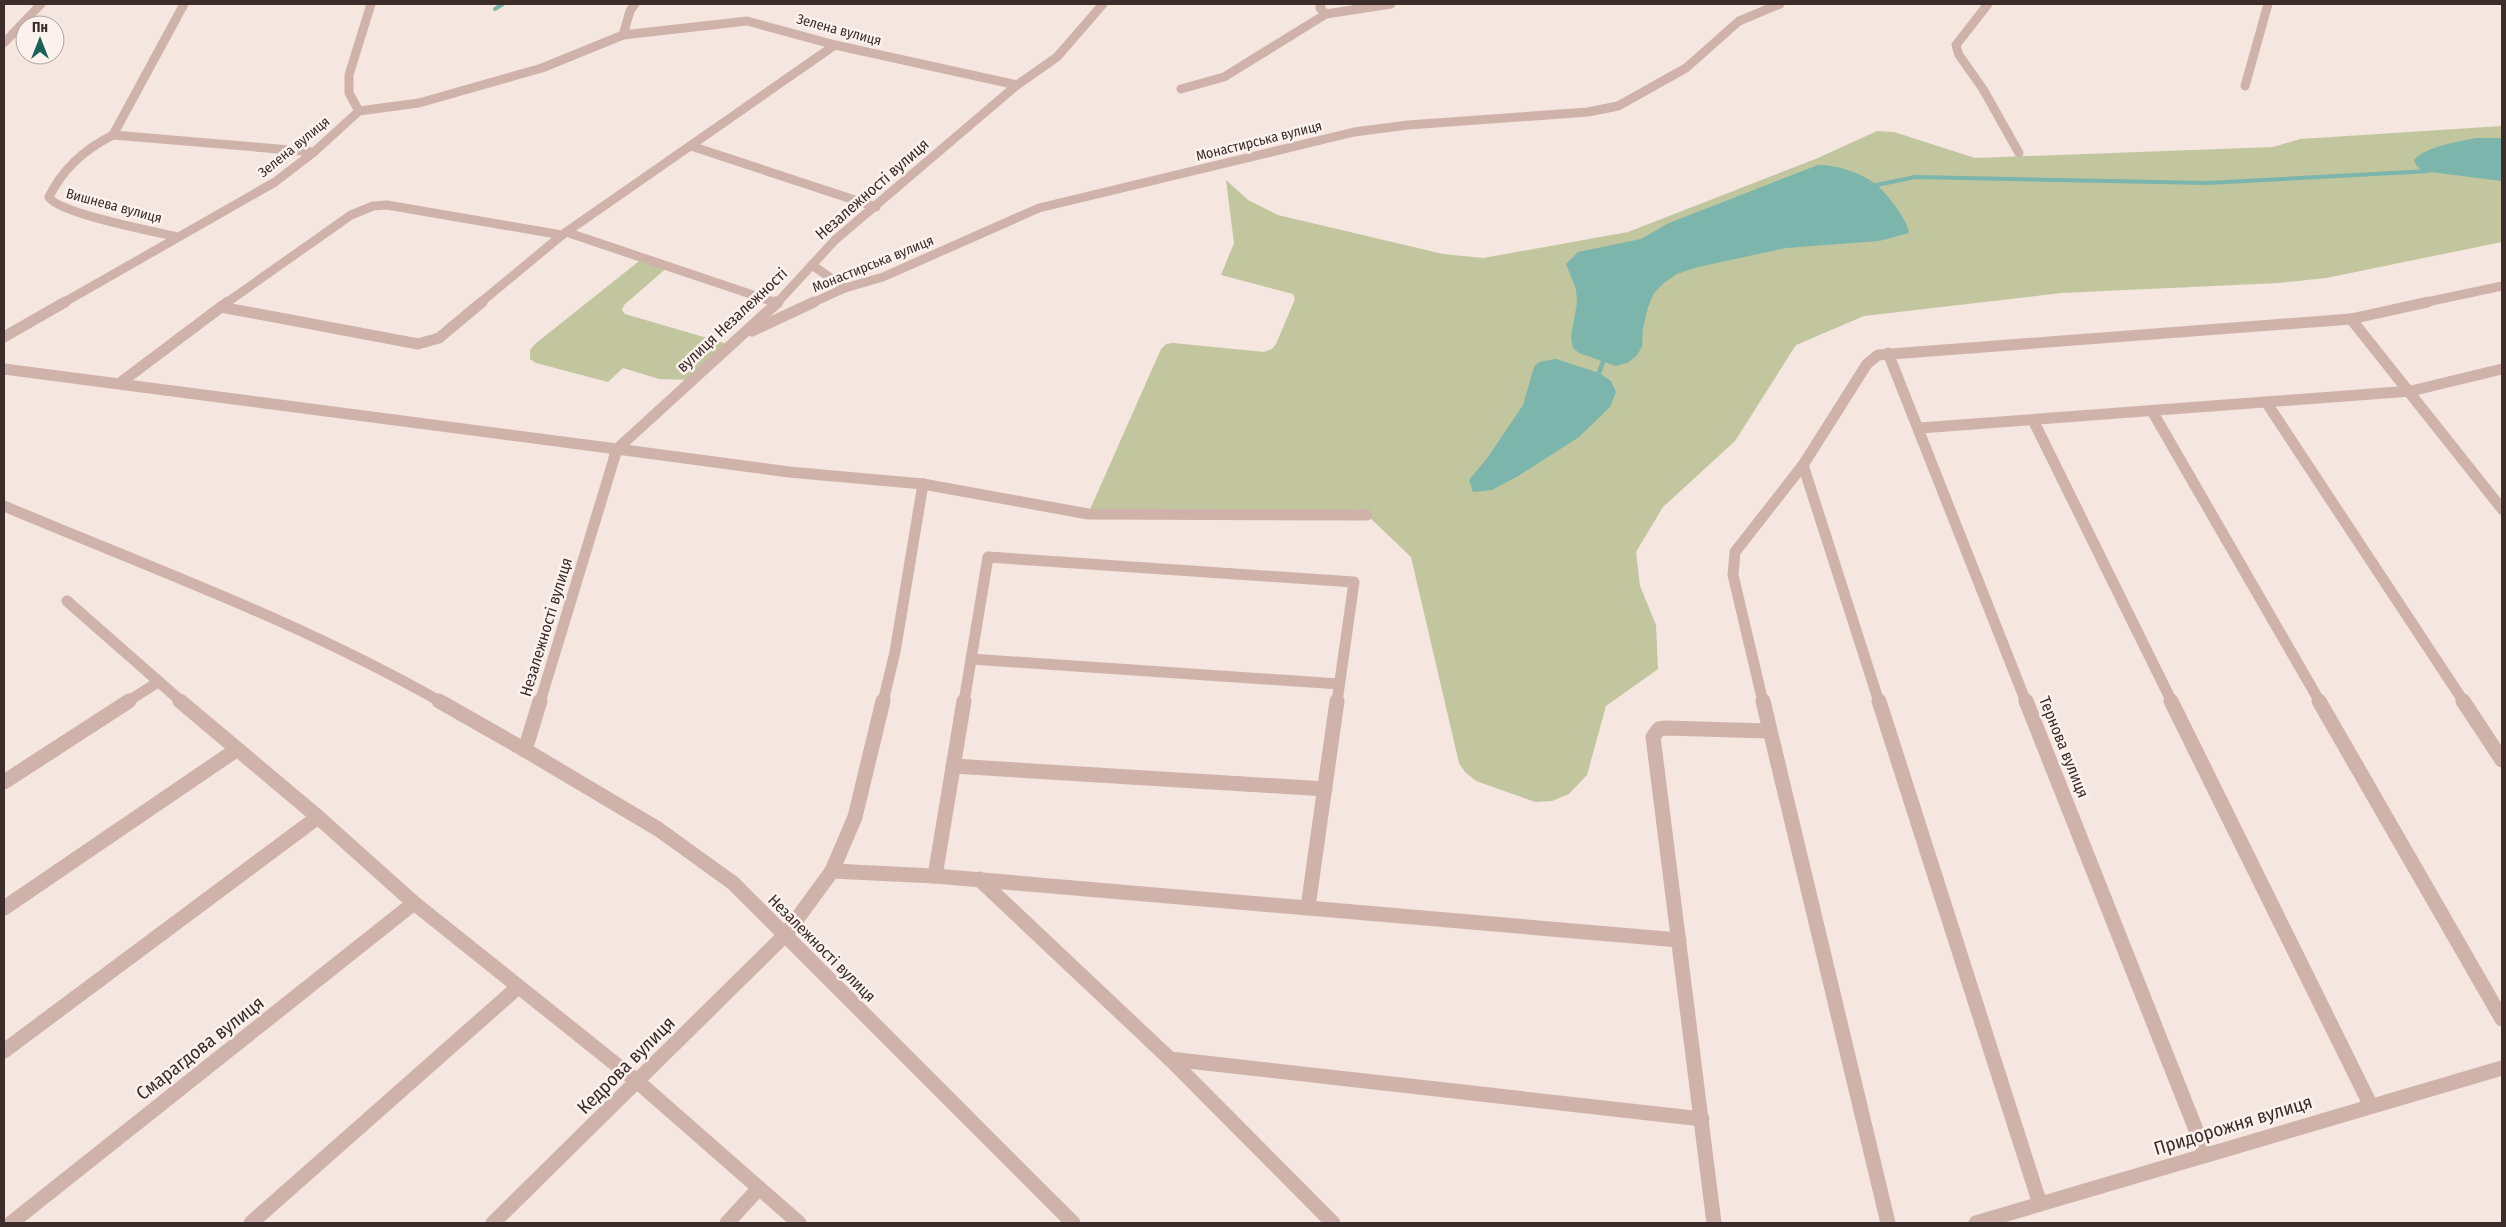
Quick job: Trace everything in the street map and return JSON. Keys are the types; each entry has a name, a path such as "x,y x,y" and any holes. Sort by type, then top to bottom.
{"street":[{"path":"4,42 41,4"},
{"path":"184,4 113,136 314,152"},
{"path":"358,110 350,93 349,75 372,4"},
{"path":"623,35 628,28 628,13 635,4"},
{"name":"Незалежності вулиця","path":"1073,1223 733,883 703,858 659,828 525,750 617,449 777,303 835,240 1017,86 1062,52 1103,4"},
{"path":"1321,4 1320,8 1326,14"},
{"path":"1181,90 1224,77 1326,14 1391,4"},
{"name":"Монастирська вулиця","path":"742,335 845,288 883,277 1039,208 1338,136 1408,125 1574,113 1618,106 1686,68 1731,26 1780,4"},
{"path":"1988,4 1981,17 1965,32 1956,45 1959,55 1983,89 2019,153"},
{"path":"2245,86 2268,4"},
{"name":"Зелена вулиця","path":"4,337 275,182 314,152 358,110 419,103 523,74 623,35 748,21 835,46 1017,86"},
{"path":"221,307 406,343 429,342 448,331 564,233 835,46"},
{"name":"Вишнева вулиця","path":"113,136 90,147 70,165 56,183 49,197 51,201 68,210 178,237"},
{"path":"691,146 876,207"},
{"path":"120,383 221,307 350,215 373,206 387,205 564,233 777,303"},
{"path":"812,265 845,288"},
{"path":"1888,1223 1733,574 1733,562 1741,543 1804,466 1871,358 1888,353 2351,319 2502,286"},
{"path":"2351,319 2502,509"},
{"name":"Тернова вулиця","path":"1888,353 1920,428 2206,1155"},
{"path":"4,369 789,472 923,484 1088,514 1367,515"},
{"path":"1920,428 2410,392 2502,369"},
{"path":"2266,402 2502,760"},
{"path":"2152,411 2502,1019"},
{"path":"2032,420 2371,1106"},
{"path":"1804,466 2040,1204"},
{"name":"Кедрова вулиця","path":"493,1223 786,934 832,871 855,817 895,652 923,484"},
{"path":"4,506 263,615 397,677 525,750"},
{"path":"935,876 988,557 1354,582 1308,907"},
{"path":"67,601 236,750 318,817 414,903 517,988 638,1082 799,1223"},
{"path":"971,659 1339,684"},
{"path":"4,782 158,682"},
{"path":"1714,1223 1653,737 1659,729 1665,728 1769,731"},
{"path":"4,908 236,750"},
{"path":"953,766 1325,789"},
{"path":"4,1051 318,817"},
{"path":"832,871 979,879 1678,940"},
{"path":"979,879 1170,1059 1333,1223"},
{"name":"Смарагдова вулиця","path":"11,1223 414,903"},
{"path":"251,1223 517,988"},
{"path":"1170,1059 1702,1119"},
{"name":"Придорожня вулиця","path":"1976,1223 2502,1068"},
{"path":"727,1223 758,1188"}],"green space":[{"path":"2502,126 2502,242 2326,278 2279,283 2061,293 1864,316 1796,345 1735,441 1663,507 1636,552 1640,586 1656,625 1658,669 1606,706 1587,775 1569,794 1552,801 1535,802 1476,781 1465,772 1459,763 1411,557 1367,515 1088,514 1161,349 1166,344 1173,343 1264,352 1272,349 1276,344 1295,299 1293,294 1221,275 1234,243 1226,180 1248,200 1278,215 1443,254 1483,258 1628,232 1818,158 1877,131 1894,132 1975,158 2273,147 2300,139"},
{"path":"643,258 669,266 624,305 622,310 625,314 731,345 692,380 659,379 623,368 608,382 536,363 530,359 530,350 535,344"}],"water":[{"path":"2476,138 2502,138 2502,181 2422,171 2416,165 2414,160 2427,151 2443,145"},
{"path":"1818,165 1849,170 1877,185 1901,214 1909,233 1879,241 1786,248 1698,267 1677,274 1654,293 1648,307 1643,328 1642,347 1629,362 1616,366 1579,353 1573,348 1571,337 1577,303 1576,289 1566,264 1578,252 1641,239 1669,223"},
{"path":"1556,359 1599,373 1611,381 1616,392 1610,407 1579,437 1518,476 1492,490 1473,492 1469,480 1488,457 1523,405 1534,367 1539,362"}],"waterway":[{"path":"495,9 503,4"},
{"path":"1872,186 1915,177 2208,183 2429,171"},
{"path":"1595,377 1599,373 1605,356"}]}
